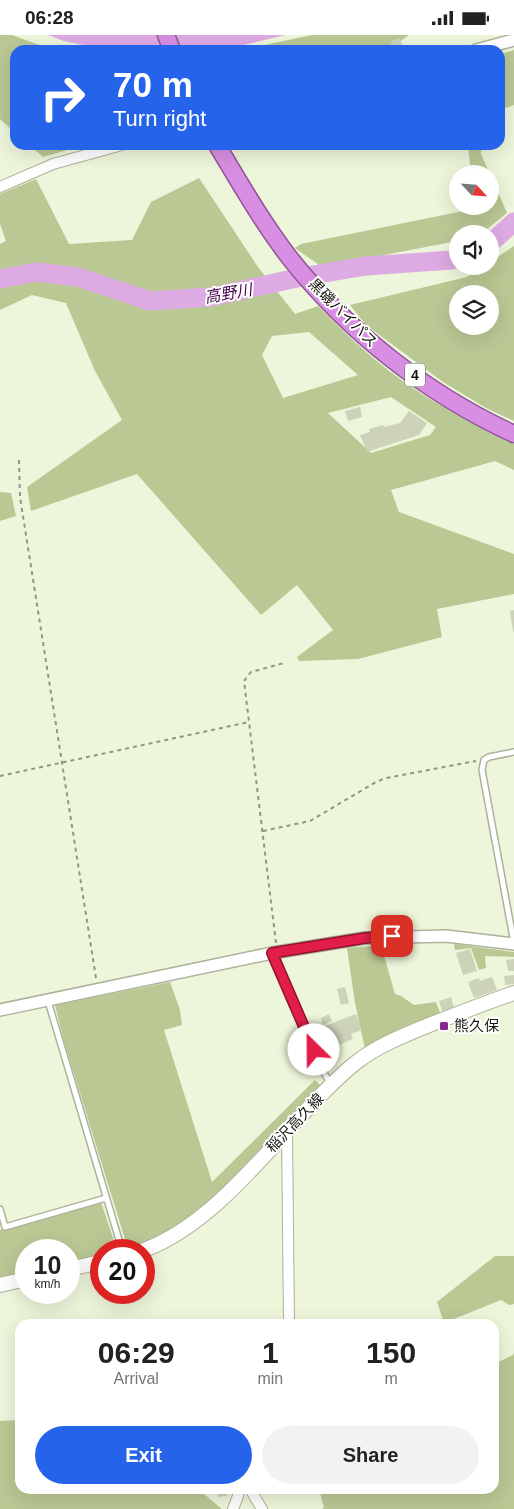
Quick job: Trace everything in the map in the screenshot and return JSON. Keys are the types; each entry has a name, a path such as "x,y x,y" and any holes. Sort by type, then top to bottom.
{"highway":[{"name":"黒磯バイパス","path":"221,150 262,219 289,257 327,301 369,341 423,382 476,415 514,434"}],"main road":[{"name":"稲沢高久線","path":"155,1244 183,1230 210,1209 331,1085 359,1061 409,1033 514,993"},
{"path":"0,1285 15,1282"}],"street":[{"path":"495,45 514,40"},
{"path":"0,187 53,164 104,150"},
{"path":"0,1010 275,953 365,938 446,936 514,944"},
{"path":"286,1131 289,1319"},
{"path":"233,1509 238,1494"},
{"path":"253,1494 262,1509"}],"lane":[{"path":"514,752 489,757 484,760 482,770 514,944"},
{"path":"508,906 514,901"},
{"path":"275,953 320,1067 331,1085"},
{"path":"48,1001 119,1239"},
{"path":"0,1209 6,1227 106,1198"}],"path":[{"path":"19,460 20,497 98,990"},
{"path":"275,953 263,831 244,681 251,672 284,663"},
{"path":"0,776 250,722"},
{"path":"263,831 310,821 386,778 484,760"}],"green space":[{"path":"0,35 12,35 39,45 10,45 10,128 0,119"},
{"path":"312,35 409,35 395,45 265,45"},
{"path":"514,50 514,105 505,108 505,53"},
{"path":"35,150 68,150 43,157"},
{"path":"469,150 481,150 481,154 486,165 470,165"},
{"path":"199,178 258,267 295,314 318,306 359,346 399,378 455,414 514,444 514,470 495,461 391,490 399,512 514,554 514,594 437,609 442,637 358,659 299,661 297,657 333,630 297,585 261,615 137,474 31,511 27,487 122,420 95,371 66,303 32,295 0,310 0,244 6,241 0,224 0,194 36,179 69,244 132,240 151,202","holes":["309,332 358,375 283,398 262,355 272,336","391,397 436,427 430,435 371,453 328,413"]},
{"path":"499,195 507,213 492,225 449,225 449,243 322,267 295,248 301,244 449,214 499,215"},
{"path":"514,246 514,421 486,408 443,382 366,325 350,305 470,275 499,275 499,256"},
{"path":"0,492 11,493 16,516 0,521"},
{"path":"454,944 514,952 514,957 485,956 486,968 479,970 471,948 455,950"},
{"path":"381,945 395,994 414,1005 436,1002 441,1015 365,1049 355,1003 347,948"},
{"path":"170,982 180,1010 182,1025 164,1030 212,1182 315,1080 321,1086 213,1198 186,1222 155,1239 125,1239 63,1038 55,1005"},
{"path":"101,1202 113,1239 90,1239 90,1258 80,1261 80,1239 15,1239 15,1276 0,1279 0,1230"},
{"path":"495,1256 514,1256 514,1304 509,1305 501,1300 454,1319 443,1319 437,1302"},
{"path":"514,1352 514,1509 321,1509 324,1508 320,1494 499,1494 499,1362 513,1355"},
{"path":"15,1420 15,1494 204,1494 222,1509 0,1509 0,1421"}],"shaded area":[{"path":"48,35 285,35 244,45 83,45"}],"building":[{"path":"399,38 402,45 392,45 390,42"},
{"path":"360,407 362,417 348,421 345,411"},
{"path":"409,411 427,423 419,435 367,452 360,435 370,432 369,429 400,423"},
{"path":"514,610 514,632 513,632 510,611"},
{"path":"470,949 477,971 463,975 456,953"},
{"path":"514,959 514,971 508,971 506,960"},
{"path":"514,975 514,984 505,985 504,976"},
{"path":"492,977 497,990 474,998 468,982 479,978 480,981"},
{"path":"345,987 349,1003 341,1005 337,989"},
{"path":"451,997 454,1008 442,1011 439,1001"},
{"path":"329,1014 332,1021 323,1025 321,1018"},
{"path":"356,1014 362,1030 351,1034 353,1039 336,1046 334,1040 328,1042 322,1027"},
{"path":"218,1494 227,1494 227,1496 218,1497"}],"waterway":[{"name":"高野川","path":"499,235 514,222"},
{"name":"高野川","path":"0,279 37,272 78,277 150,301 211,297 301,277 366,266 449,260"}],"place":[{"name":"熊久保","path":"444,1026"}],"route":[{"path":"314,1050 272,953 328,943 392,936"}]}
